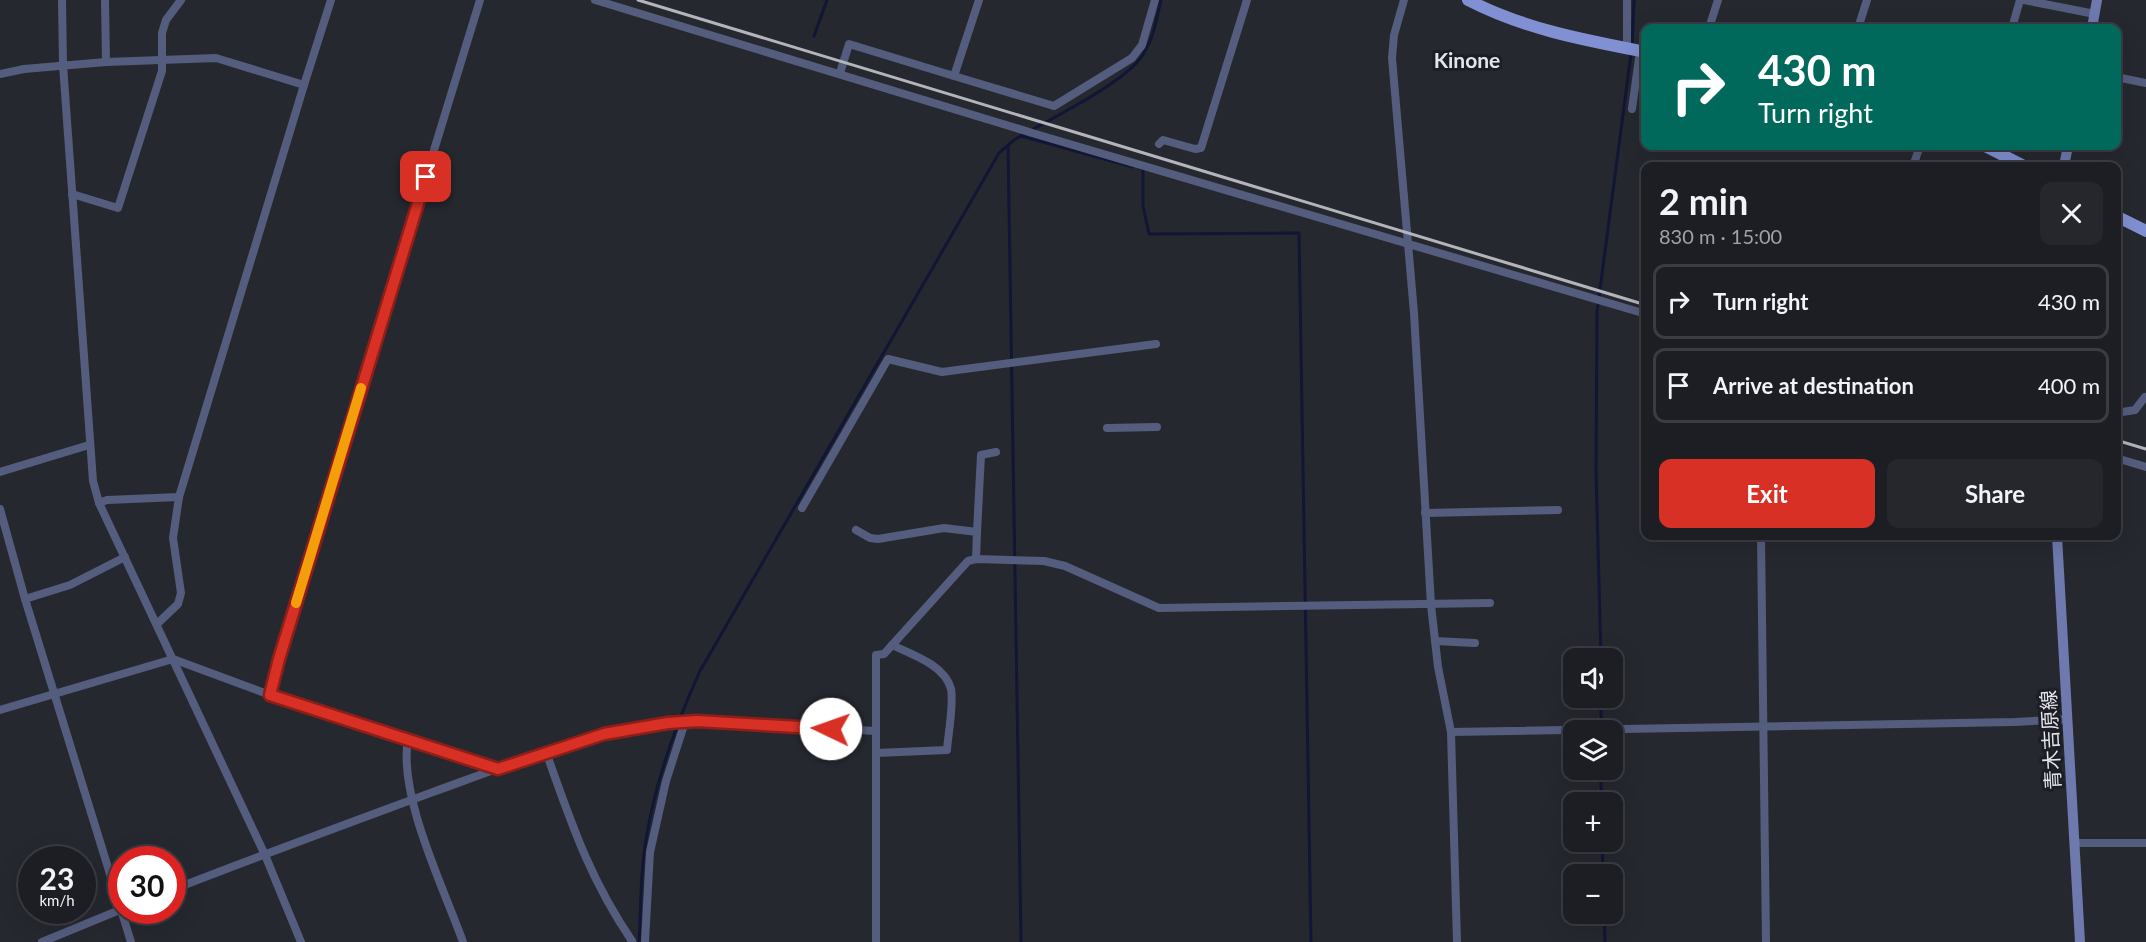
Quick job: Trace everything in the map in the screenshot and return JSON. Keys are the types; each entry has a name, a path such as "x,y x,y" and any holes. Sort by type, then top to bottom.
{"main road":[{"path":"1468,0 1540,29 1641,51"},
{"path":"2092,24 2097,0"},
{"path":"1992,150 2016,162"},
{"path":"2121,218 2146,231"},
{"name":"青木吉原線","path":"2057,540 2080,942"}],"street":[{"path":"62,0 63,65 87,384 88,445 93,481 99,503 265,855 301,942"},
{"path":"105,0 106,62"},
{"path":"72,194 118,208 162,70 162,33 166,20 181,0"},
{"path":"157,624 178,604 181,593 173,538 179,496 331,0"},
{"path":"270,695 282,649 480,0"},
{"path":"595,0 1039,135 1641,313"},
{"path":"954,76 979,0"},
{"path":"840,73 849,44 1054,106 1132,58 1142,45 1155,0"},
{"path":"1159,144 1163,140 1195,149 1201,148 1247,0"},
{"path":"1404,0 1394,35 1392,58 1408,243 1431,605 1451,732 1457,942"},
{"path":"1627,48 1628,0"},
{"path":"1710,24 1718,0"},
{"path":"1859,24 1867,0"},
{"path":"2013,24 2022,0 2095,14"},
{"path":"0,74 63,65 163,58 216,58 304,85"},
{"path":"1632,109 1641,62"},
{"path":"2121,78 2146,83"},
{"path":"802,508 888,359 942,372 1156,345"},
{"path":"2121,412 2135,410 2145,397"},
{"path":"1107,428 1157,427"},
{"path":"0,472 88,445"},
{"path":"976,559 981,455 996,452"},
{"path":"2121,460 2146,467"},
{"path":"99,503 107,500 179,496"},
{"path":"0,508 25,599 108,868"},
{"path":"1425,513 1558,510"},
{"path":"856,530 870,538 878,539 944,528 977,532"},
{"path":"1761,540 1766,942"},
{"path":"25,599 70,585 125,557"},
{"path":"876,942 876,655 884,654 968,561 976,559 1044,561 1065,566 1159,608 1490,603"},
{"path":"1435,641 1475,643"},
{"path":"876,753 946,750 951,689 939,672 923,659 892,645"},
{"path":"0,710 173,659 270,695 498,769"},
{"path":"1451,732 2068,719"},
{"path":"186,885 411,800 604,734 685,722 876,732"},
{"path":"546,752 581,851 600,889 632,941 645,941 650,852 666,781 685,722"},
{"path":"408,739 405,758 411,800 464,942"},
{"path":"2075,843 2146,843"},
{"path":"42,942 108,915"},
{"path":"125,924 131,942"}],"waterway":[{"path":"814,36 827,0"},
{"path":"639,942 643,858 649,823 674,734 700,671 999,153 1014,140 1080,103 1129,70 1148,46 1161,0"},
{"path":"1632,47 1634,0"},
{"path":"1601,648 1596,472 1597,312 1631,54"},
{"path":"1021,136 1133,167"},
{"path":"1008,146 1021,942"},
{"path":"1139,168 1143,169 1143,206 1149,234 1299,233 1311,942"},
{"path":"1601,708 1601,720"},
{"path":"1601,780 1601,792"},
{"path":"1602,852 1603,864"},
{"path":"1604,924 1605,942"}],"railway":[{"path":"638,0 1641,303"},
{"path":"2121,442 2146,449"}],"slow traffic":[{"path":"296,603 361,388"}],"district":[{"name":"Kinone","path":"1467,61"}],"route":[{"path":"426,177 270,695 494,765 498,769 604,734 668,723 697,721 831,729"}]}
